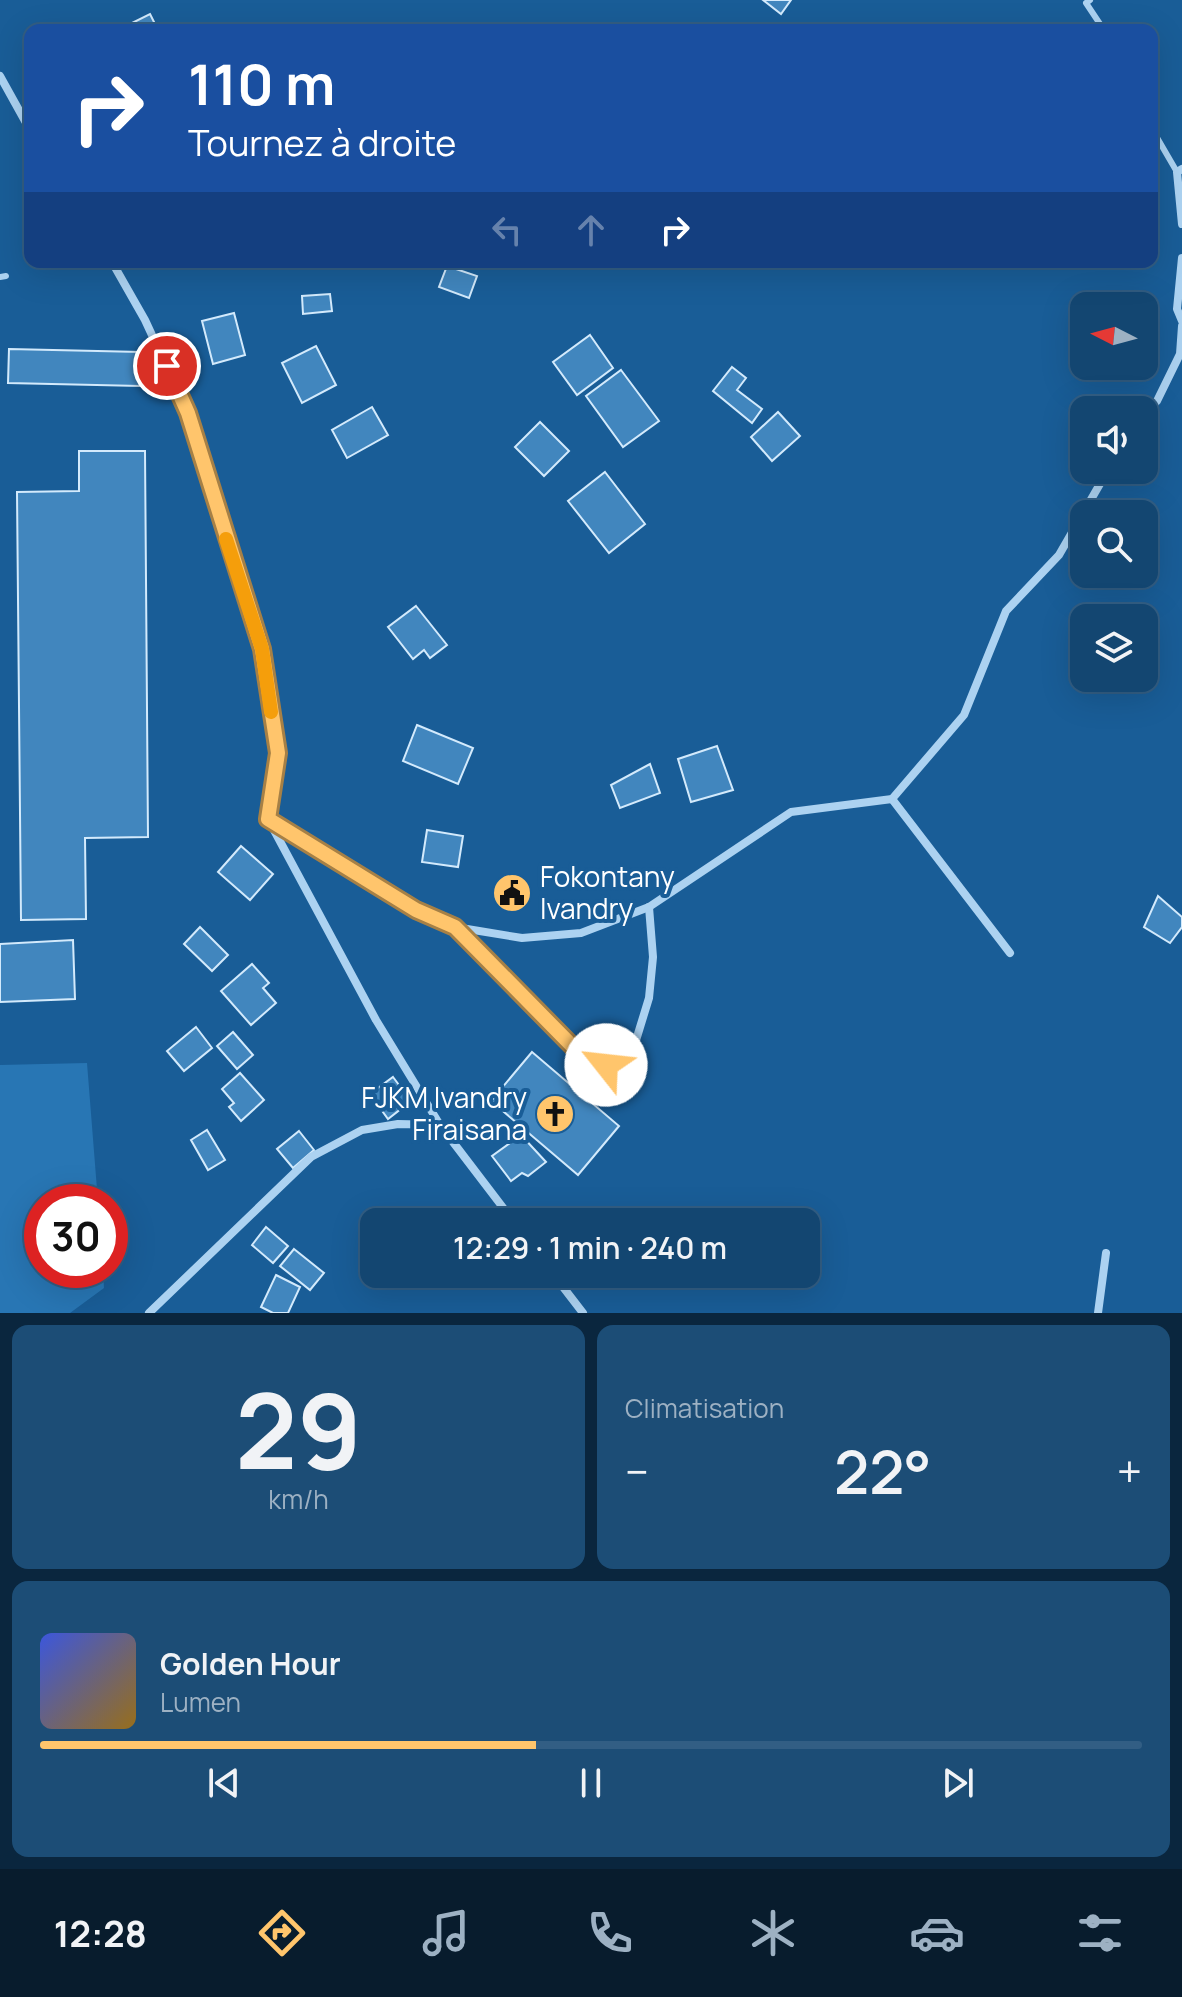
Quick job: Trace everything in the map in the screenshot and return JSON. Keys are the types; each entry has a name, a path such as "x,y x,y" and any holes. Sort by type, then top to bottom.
{"street":[{"path":"0,76 24,119"},
{"path":"1180,170 1182,224"},
{"path":"1158,399 1180,354 1182,324 1177,309 1182,258"},
{"path":"115,268 145,320 188,413 262,649 278,753 268,819 376,1020 440,1125 503,1208"},
{"path":"268,819 416,910 455,927 522,938 581,933 649,907 791,812 892,799 964,715 1006,611 1059,555 1100,484"},
{"path":"892,799 1010,953"},
{"path":"455,927 582,1056 606,1065 633,1050 649,998 653,957 649,907"},
{"path":"149,1313 311,1157 362,1130 398,1124 440,1125"},
{"path":"1098,1313 1106,1253"},
{"path":"564,1288 583,1313"}],"lane":[{"path":"1090,0 1086,3 1100,24"},
{"path":"1158,138 1180,170"}],"shaded area":[{"path":"87,1063 97,1184 24,1184 24,1288 104,1288 70,1313 0,1313 0,1065"}],"building":[{"path":"763,0 791,0 781,14"},
{"path":"150,14 155,24 130,24"},
{"path":"446,268 477,276 469,298 439,287"},
{"path":"330,294 332,311 303,314 302,296"},
{"path":"234,313 245,355 213,364 202,321"},
{"path":"590,335 613,368 577,395 553,362"},
{"path":"316,346 336,385 302,403 282,363"},
{"path":"9,349 141,352 140,386 8,383"},
{"path":"732,367 746,378 737,390 762,409 752,423 713,391"},
{"path":"621,370 659,421 623,447 586,396"},
{"path":"372,407 388,435 347,458 332,430"},
{"path":"778,412 800,436 772,461 751,437"},
{"path":"540,422 569,451 544,476 515,447"},
{"path":"79,451 145,451 148,837 85,838 86,919 21,920 17,492 79,491"},
{"path":"605,472 645,524 609,553 568,501"},
{"path":"416,606 447,645 430,658 424,650 413,659 388,627"},
{"path":"417,725 473,748 458,784 403,761"},
{"path":"717,746 733,790 691,802 678,759"},
{"path":"650,764 660,793 620,808 611,785"},
{"path":"427,830 463,836 458,867 422,862"},
{"path":"241,846 273,874 250,900 218,872"},
{"path":"1158,896 1182,917 1182,927 1170,943 1144,927"},
{"path":"200,927 228,955 212,971 184,944"},
{"path":"73,940 75,999 0,1002 0,944"},
{"path":"252,964 269,983 263,988 276,1003 251,1025 221,991"},
{"path":"196,1027 212,1048 184,1071 167,1051"},
{"path":"233,1032 253,1055 237,1069 217,1046"},
{"name":"FJKM Ivandry Firaisana","path":"532,1052 619,1126 578,1175 491,1101"},
{"path":"240,1073 264,1100 241,1121 229,1107 234,1103 222,1089"},
{"path":"393,1077 411,1101 388,1119 370,1094"},
{"path":"207,1130 225,1160 208,1170 191,1140"},
{"path":"299,1131 314,1150 293,1168 277,1149"},
{"path":"521,1135 546,1162 528,1176 522,1173 511,1181 492,1156"},
{"path":"266,1227 288,1246 273,1263 252,1245"},
{"path":"294,1249 324,1273 310,1290 280,1266"},
{"path":"276,1275 300,1287 288,1313 273,1313 261,1307"}],"slow traffic":[{"path":"226,539 262,649 271,712"}],"place":[{"name":"Fokontany Ivandry","path":"512,893"},
{"name":"FJKM Ivandry Firaisana","path":"555,1114"}],"route":[{"path":"167,366 188,413 262,649 278,753 268,819 416,910 455,927 582,1056 606,1065"}]}
